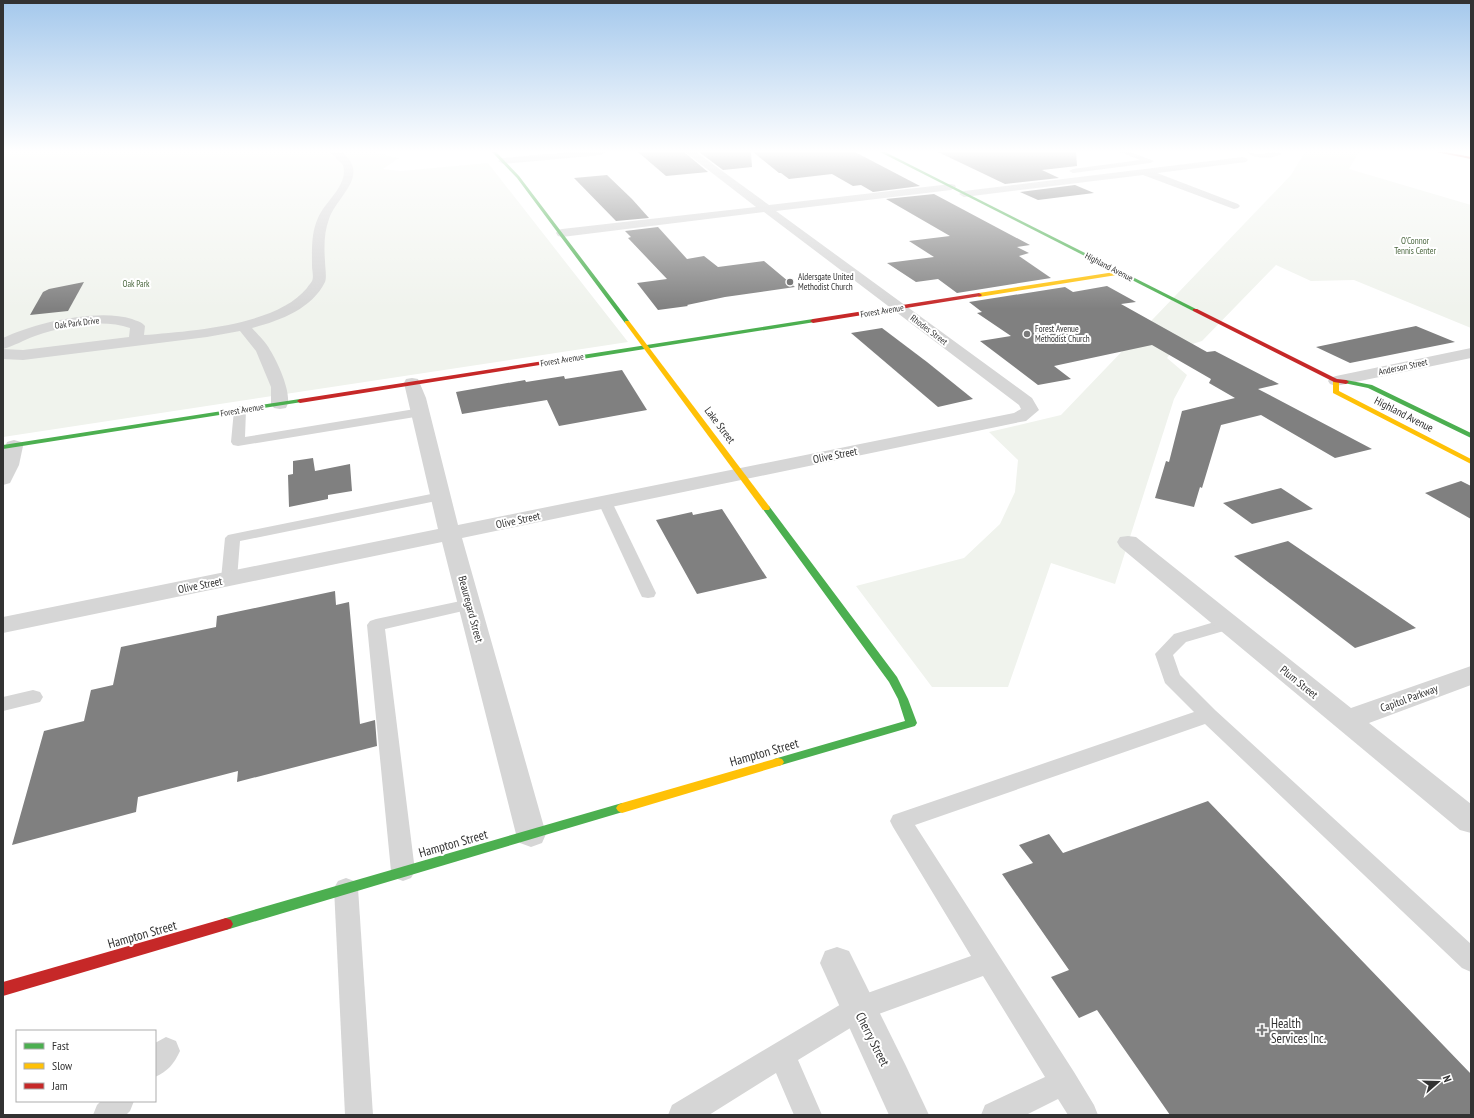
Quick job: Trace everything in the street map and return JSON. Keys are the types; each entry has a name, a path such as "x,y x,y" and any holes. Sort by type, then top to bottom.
{"street":[{"path":"3,354 22,355 136,341 194,336 243,326 285,311 305,298 319,281 320,233 322,220 331,204"},
{"name":"Lake Street","path":"539,204 647,347 893,680 903,700 911,723"},
{"name":"Rhodes Street","path":"759,204 1026,402 1030,410"},
{"path":"562,234 806,204"},
{"name":"Highland Avenue","path":"984,204 1336,381 1370,386 1471,436"},
{"path":"1229,204 1234,206"},
{"name":"Forest Avenue","path":"9,447 1121,273"},
{"name":"Oak Park Drive","path":"3,344 27,332 51,326 112,319 122,320 138,326 136,341"},
{"path":"243,326 263,350 279,387 280,404"},
{"name":"Anderson Street","path":"1336,381 1471,354"},
{"name":"Highland Avenue","path":"1336,381 1335,392 1471,462"},
{"name":"Beauregard Street","path":"412,383 421,412 450,534 531,834"},
{"name":"Olive Street","path":"3,625 1020,418 1030,410"},
{"path":"3,479 9,465 9,447"},
{"name":"Plum Street","path":"1128,542 1471,821"},
{"name":"Capitol Parkway","path":"1347,720 1471,675"},
{"name":"Hampton Street","path":"3,989 911,723"},
{"name":"Cherry Street","path":"837,963 857,1009 909,1115"}],"lane":[{"path":"240,410 238,442 421,412"},
{"path":"324,437 334,436 357,422"},
{"path":"272,436 288,443 298,442"},
{"path":"229,579 233,538 441,496"},
{"path":"604,502 648,593"},
{"path":"403,872 376,625 470,604"},
{"path":"1228,624 1180,638 1164,654 1172,678 1208,715 1471,960"},
{"path":"3,704 33,697"},
{"path":"1084,1115 901,821 1208,715"},
{"path":"346,888 359,1115"},
{"path":"682,1115 857,1009 988,962"},
{"path":"782,1055 808,1115"},
{"path":"995,1115 1064,1082"},
{"path":"107,1115 119,1102"}],"green space":[{"name":"Oak Park","path":"3,204 520,204 628,342 3,437"},
{"name":"O'Connor Tennis Center","path":"1263,204 1471,205 1471,328 1354,280 1311,281 1276,265 1202,341 1173,350 1167,358 1187,375 1174,399 1115,584 1051,563 1008,687 932,687 856,586 964,558 1000,524 1015,492 1018,460 989,432 1061,415"}],"building":[{"path":"600,204 637,204 649,218 616,221"},
{"path":"895,204 953,204 1030,245 1017,247 1029,253 1019,256 1051,278 957,293 938,279 916,282 887,263 934,257 909,241 950,236"},
{"path":"658,227 687,259 704,256 718,267 764,261 795,287 725,297 687,305 688,306 658,310 637,283 667,279 628,238 631,237 625,231"},
{"path":"84,282 68,311 30,315 43,292 49,289"},
{"path":"1107,286 1136,302 1121,304 1207,352 1215,351 1279,384 1258,389 1372,449 1335,458 1261,415 1221,425 1202,488 1200,487 1194,507 1155,498 1166,461 1169,462 1182,411 1235,398 1209,383 1211,379 1152,345 1054,366 1071,379 1038,385 980,341 1011,336 977,313 982,312 969,302 1065,287 1073,292"},
{"path":"1416,326 1455,342 1350,363 1316,347"},
{"path":"882,328 973,399 938,407 851,333"},
{"path":"622,370 647,410 559,426 547,400 462,414 456,392 525,380 526,382 564,376 565,379"},
{"path":"313,458 315,471 350,464 352,491 328,495 328,499 289,507 288,475 293,474 293,461"},
{"path":"1461,481 1471,486 1471,519 1425,493"},
{"path":"1281,488 1313,509 1252,524 1223,503"},
{"path":"722,509 767,578 697,594 656,520 692,512 693,515"},
{"path":"1288,541 1416,628 1355,648 1234,556"},
{"path":"335,591 336,605 349,602 360,724 375,720 377,746 237,782 238,771 138,797 136,812 12,845 44,731 84,721 91,690 113,685 121,647 216,627 217,616"},
{"path":"1208,801 1471,1074 1471,1115 1170,1115 1097,1010 1079,1018 1051,977 1069,970 1002,874 1033,863 1019,845 1049,834 1063,853"}],"traffic: fast":[{"path":"538,204 627,322"},
{"path":"985,204 1195,310"},
{"path":"576,358 813,321"},
{"path":"1346,382 1370,386 1471,436"},
{"path":"3,447 300,401"},
{"path":"766,508 893,680 903,699 911,723 778,762"},
{"path":"226,924 622,808"}],"traffic: slow":[{"path":"979,295 1121,273"},
{"path":"627,322 766,508"},
{"path":"1336,381 1335,392 1471,462"},
{"path":"622,808 778,762"}],"traffic: jam":[{"path":"813,321 979,295"},
{"path":"1195,310 1336,381 1346,382"},
{"path":"300,401 576,358"},
{"path":"3,989 226,924"}],"place":[{"name":"Aldersgate United Methodist Church","path":"790,282"},
{"name":"Forest Avenue Methodist Church","path":"1027,334"},
{"name":"Health Services Inc.","path":"1262,1030"}]}
